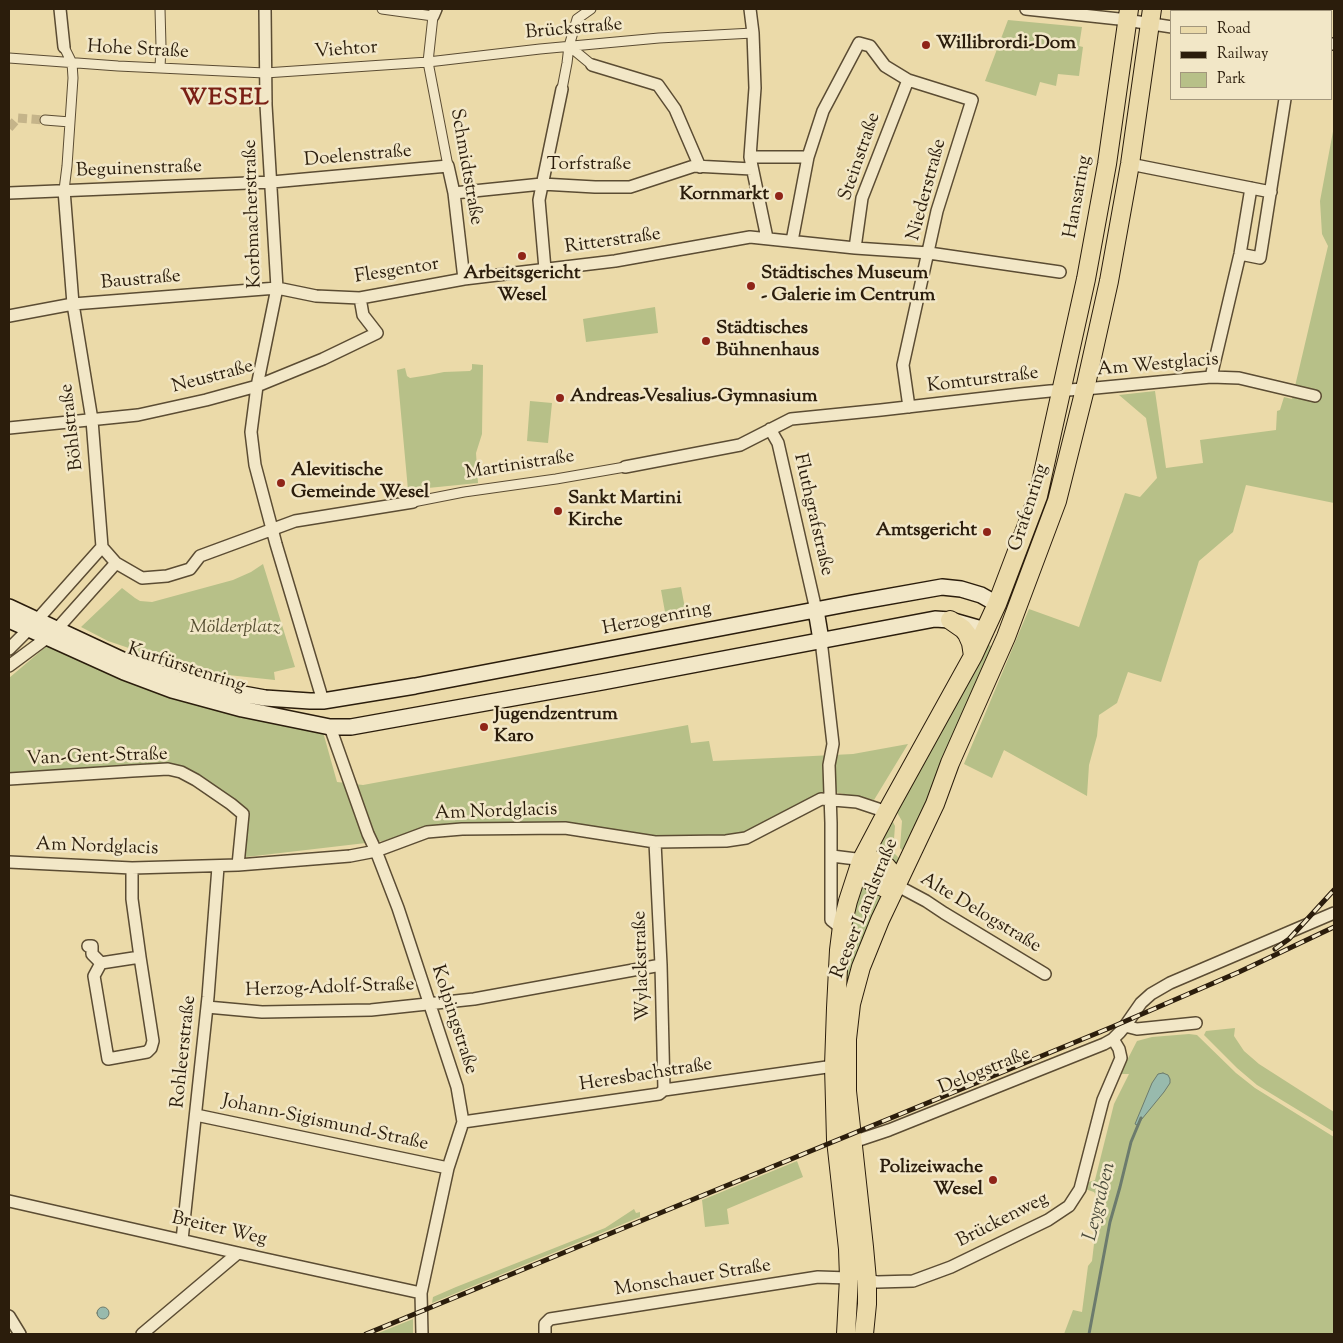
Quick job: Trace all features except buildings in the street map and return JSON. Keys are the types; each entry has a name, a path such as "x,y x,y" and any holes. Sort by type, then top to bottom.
{"main road":[{"name":"Hansaring","path":"1062,390 1086,279 1107,164 1129,14"},
{"path":"1085,389 1109,281 1130,164 1151,16"},
{"name":"Grafenring","path":"1006,637 1057,501 1085,389"},
{"name":"Grafenring","path":"985,630 997,604 1038,496 1062,390"},
{"name":"Herzogenring","path":"323,701 416,686 942,587 961,589 981,595 997,604"},
{"path":"997,604 1013,621"},
{"name":"Kurfürstenring","path":"9,607 33,625"},
{"path":"816,610 821,640"},
{"path":"323,701 330,727 351,727 935,619 950,620 1006,637"},
{"name":"Kurfürstenring","path":"9,620 33,625 129,663 176,679 265,698 323,701"},
{"path":"950,620 968,634 973,656"},
{"name":"Reeser Landstraße","path":"864,1334 867,1280 834,1066 839,950 842,926 861,861 973,656 985,630"},
{"name":"Kurfürstenring","path":"52,633 124,672 172,690 242,709 330,727"},
{"name":"Reeser Landstraße","path":"846,1334 849,1278 845,1144 848,1091 847,1057 851,1004 861,967 880,920 934,804 950,763 1006,637"},
{"path":"861,861 867,876 872,882 885,888 896,885"},
{"path":"849,1278 867,1280"}],"street":[{"path":"60,9 64,46 72,63 73,78 64,190"},
{"path":"160,9 160,68"},
{"name":"Korbmacherstraße","path":"265,9 266,72 277,288 257,386 251,432 255,465 276,544 323,701"},
{"path":"382,9 434,12"},
{"path":"545,269 539,200 569,46 577,20 590,9"},
{"path":"750,9 755,88 750,157 767,238"},
{"path":"1026,9 1151,16 1170,25"},
{"name":"Schmidtstraße","path":"434,12 428,62 454,193 464,279"},
{"name":"Brückstraße","path":"428,62 569,46 659,38 753,33"},
{"path":"792,241 808,157 822,111 859,42 870,46 885,66 908,80"},
{"path":"569,46 592,65 658,85 675,109 700,167"},
{"name":"Hohe Straße","path":"9,58 160,68 266,72"},
{"name":"Viehtor","path":"266,72 428,62"},
{"name":"Niederstraße","path":"908,80 972,100 937,211 904,365 909,407"},
{"name":"Steinstraße","path":"855,248 862,198 908,80"},
{"path":"1240,254 1260,258 1285,100"},
{"path":"45,120 70,122"},
{"path":"750,157 808,157"},
{"path":"1130,164 1271,192"},
{"name":"Doelenstraße","path":"272,182 448,166"},
{"name":"Torfstraße","path":"454,193 542,184 630,187 694,166 752,169"},
{"name":"Beguinenstraße","path":"9,192 272,182"},
{"path":"1211,377 1240,254 1251,188"},
{"name":"Böhlstraße","path":"64,190 73,304 92,420 102,546"},
{"name":"Ritterstraße","path":"464,279 615,261 750,237 855,248 929,253 1060,272"},
{"name":"Flesgentor","path":"277,288 316,296 360,298 464,279"},
{"name":"Baustraße","path":"9,316 73,304 277,288"},
{"name":"Neustraße","path":"9,428 138,415 206,400 257,386 323,359 377,333 363,315 360,298"},
{"name":"Am Westglacis","path":"1062,390 1211,377 1239,378 1315,396"},
{"name":"Komturstraße","path":"770,429 791,419 1062,390"},
{"name":"Martinistraße","path":"273,528 295,521 464,492 556,479 740,446 770,429"},
{"name":"Fluthgrafstraße","path":"770,429 778,443 816,610"},
{"path":"9,649 33,625 102,546 116,563 142,578 167,576 190,569 200,556 273,528"},
{"path":"9,666 52,633 116,563"},
{"path":"821,640 833,744 829,765 830,799"},
{"name":"Kolpingstraße","path":"330,727 368,834 398,908 457,1087 463,1122 448,1168 421,1293 422,1334"},
{"name":"Van-Gent-Straße","path":"9,779 132,770 168,769 181,772 196,780 243,814 238,865"},
{"name":"Am Nordglacis","path":"9,862 132,868 238,865 350,856 376,851 427,832 462,829 565,828 655,842 726,841 746,838 821,799 856,802 878,809 886,814"},
{"name":"Reeser Landstraße","path":"830,799 832,856 831,920 836,924"},
{"name":"Wylackstraße","path":"655,842 661,965 664,1090"},
{"name":"Reeser Landstraße","path":"832,856 861,861"},
{"name":"Rohleerstraße","path":"182,1240 207,1007 218,866"},
{"path":"101,963 94,976 108,1059 147,1052 151,1048 153,1040 132,899 132,868"},
{"name":"Alte Delogstraße","path":"896,885 926,901 1045,974"},
{"name":"Delogstraße","path":"845,1144 889,1130 1113,1039 1140,1003 1170,983 1334,913"},
{"path":"88,946 92,946 92,954 101,963"},
{"path":"101,963 140,958"},
{"name":"Herzog-Adolf-Straße","path":"207,1007 262,1012 371,1010 474,999 661,965"},
{"path":"1124,1026 1137,1029 1196,1023"},
{"name":"Brückenweg","path":"867,1280 877,1282 913,1282 951,1267 1048,1220 1069,1206 1080,1189 1104,1100 1121,1058 1119,1049 1113,1039"},
{"name":"Heresbachstraße","path":"463,1122 659,1094 664,1090 834,1066"},
{"name":"Johann-Sigismund-Straße","path":"196,1115 448,1168"},
{"name":"Breiter Weg","path":"9,1201 421,1293"},
{"path":"142,1334 238,1253"},
{"name":"Monschauer Straße","path":"545,1329 550,1319 818,1277 849,1278"},
{"path":"9,1316 20,1334"}],"green space":[{"path":"1008,20 1082,27 1079,46 1083,47 1079,76 1058,74 1056,86 1040,82 1036,96 985,81"},
{"path":"1334,126 1334,503 1246,485 1233,532 1199,561 1161,682 1128,672 1117,703 1099,715 1097,736 1089,765 1087,796 1004,750 992,778 964,764 1029,609 1079,627 1125,493 1140,497 1157,478 1146,418 1119,395 1155,391 1166,468 1203,463 1200,440 1276,430 1277,411 1280,410 1284,397 1292,399 1328,246 1322,234 1320,201"},
{"path":"655,307 658,333 586,342 583,319"},
{"path":"472,364 483,365 482,434 476,453 478,483 408,490 397,370 405,368 407,376 410,378 444,372 470,371"},
{"path":"530,401 552,403 548,443 527,441"},
{"name":"Mölderplatz","path":"263,564 295,667 274,672 275,680 228,675 176,664 108,641 81,627 122,588 140,601 152,602 233,580"},
{"path":"681,587 687,619 667,623 661,590"},
{"path":"986,643 994,648 906,854 900,848 902,821 895,809"},
{"path":"48,645 323,732 337,782 363,785 688,725 691,743 709,741 713,761 853,754 908,744 874,800 834,792 822,793 789,809 763,825 739,834 715,838 655,838 565,823 425,828 383,841 246,857 247,813 181,770 9,777 9,678"},
{"path":"890,816 895,826 893,852 902,861 898,869 871,853"},
{"path":"860,879 886,896 845,1013 846,943"},
{"path":"1235,1028 1234,1036 1244,1051 1259,1064 1334,1112 1334,1132 1257,1085 1204,1035 1206,1031"},
{"path":"1197,1035 1236,1073 1255,1088 1334,1137 1334,1334 1064,1334 1073,1310 1082,1312 1088,1266 1092,1261 1099,1201 1094,1192 1085,1189 1086,1183 1095,1180 1114,1104 1129,1074 1120,1074 1137,1041 1152,1037"},
{"path":"797,1161 803,1177 727,1209 729,1224 705,1227 702,1200"},
{"path":"634,1209 636,1213 640,1212 640,1217 432,1303 433,1297 605,1228"},
{"path":"413,1319 413,1334 376,1334"}],"shaded area":[{"path":"1158,1074 1168,1075 1170,1083 1137,1125 1135,1124 1152,1083"},
{"path":"103,1307 109,1313 103,1319 97,1313"}],"waterway":[{"name":"Leygraben","path":"1089,1334 1110,1222 1131,1142 1141,1118"}],"tunnel":[{"path":"9,128 18,118 45,120"}],"railway":[{"path":"1275,949 1289,939 1334,890"},
{"path":"366,1334 1112,1027 1239,972 1334,927"}],"place":[{"name":"Willibrordi-Dom","path":"926,45"},
{"name":"Kornmarkt","path":"779,196"},
{"name":"Arbeitsgericht Wesel","path":"522,256"},
{"name":"Städtisches Museum - Galerie im Centrum","path":"751,286"},
{"name":"Städtisches Bühnenhaus","path":"706,341"},
{"name":"Andreas-Vesalius-Gymnasium","path":"560,398"},
{"name":"Alevitische Gemeinde Wesel","path":"281,483"},
{"name":"Sankt Martini Kirche","path":"558,511"},
{"name":"Amtsgericht","path":"987,532"},
{"name":"Jugendzentrum Karo","path":"484,727"},
{"name":"Polizeiwache Wesel","path":"993,1180"}],"district":[{"name":"WESEL","path":"225,100"}]}
